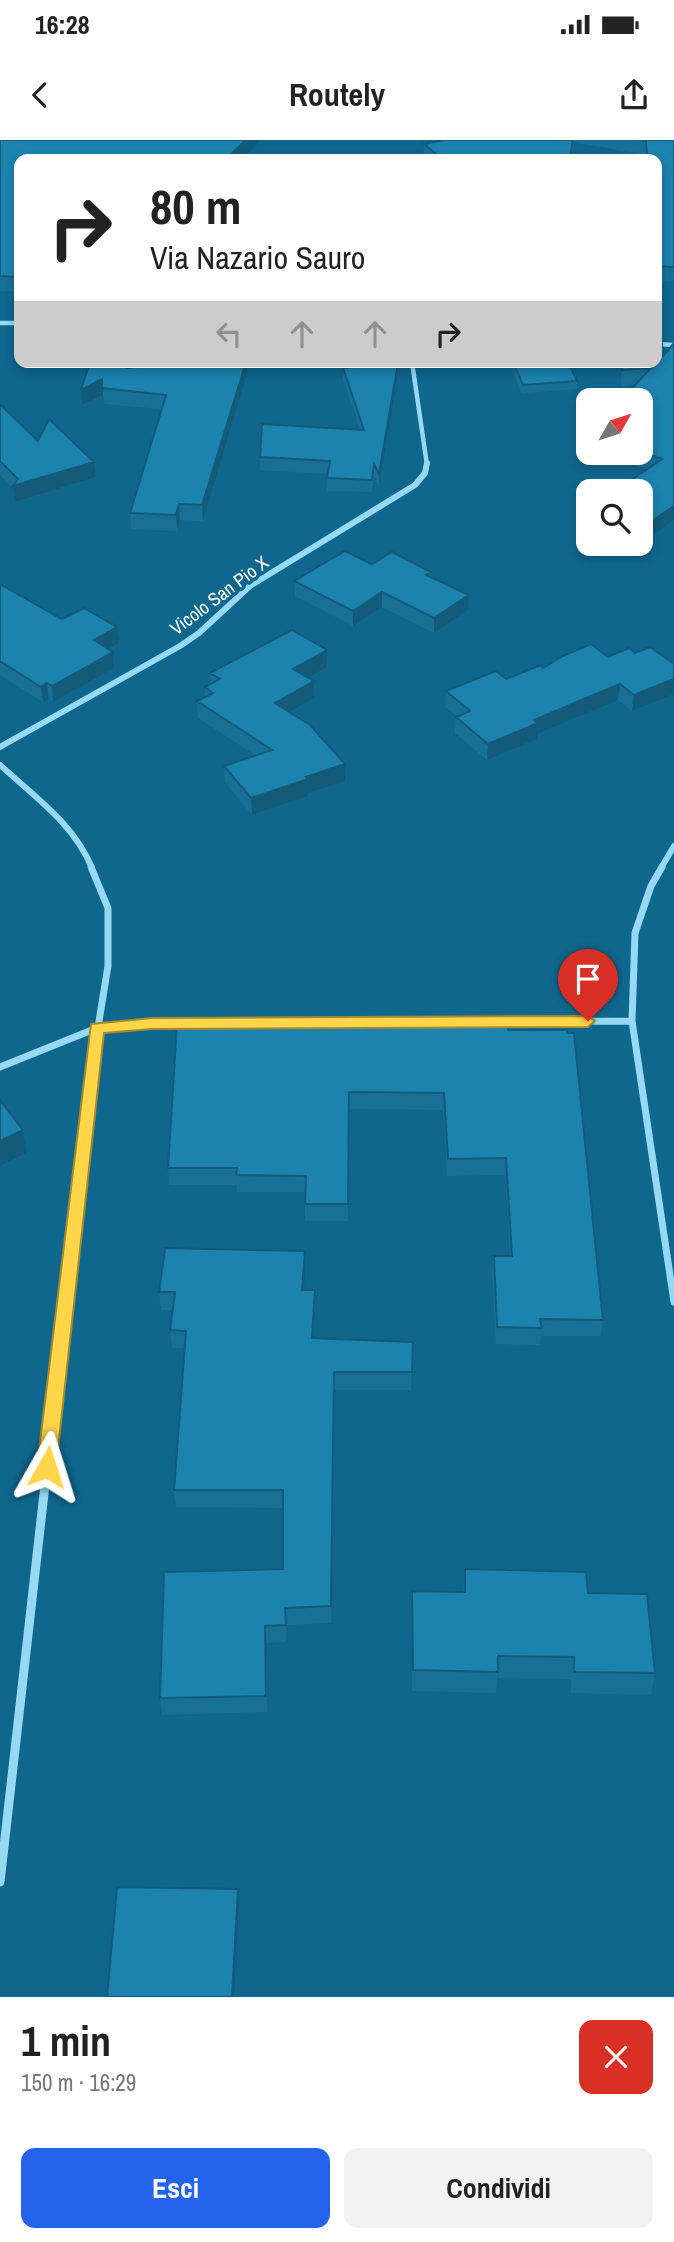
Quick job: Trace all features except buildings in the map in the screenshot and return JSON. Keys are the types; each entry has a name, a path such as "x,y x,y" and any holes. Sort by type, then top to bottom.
{"street":[{"name":"Vicolo San Pio X","path":"0,747 180,646 199,634 250,586 415,485 425,473 428,460 413,368"},
{"path":"0,765 69,828 83,847 108,908 108,966 97,1028 0,1882"},
{"path":"674,846 651,886 635,933 632,1021 674,1302"},
{"path":"329,1023 632,1021"},
{"path":"0,1067 97,1028 193,1023"}],"route":[{"path":"47,1467 97,1028 152,1023 588,1021"}]}
